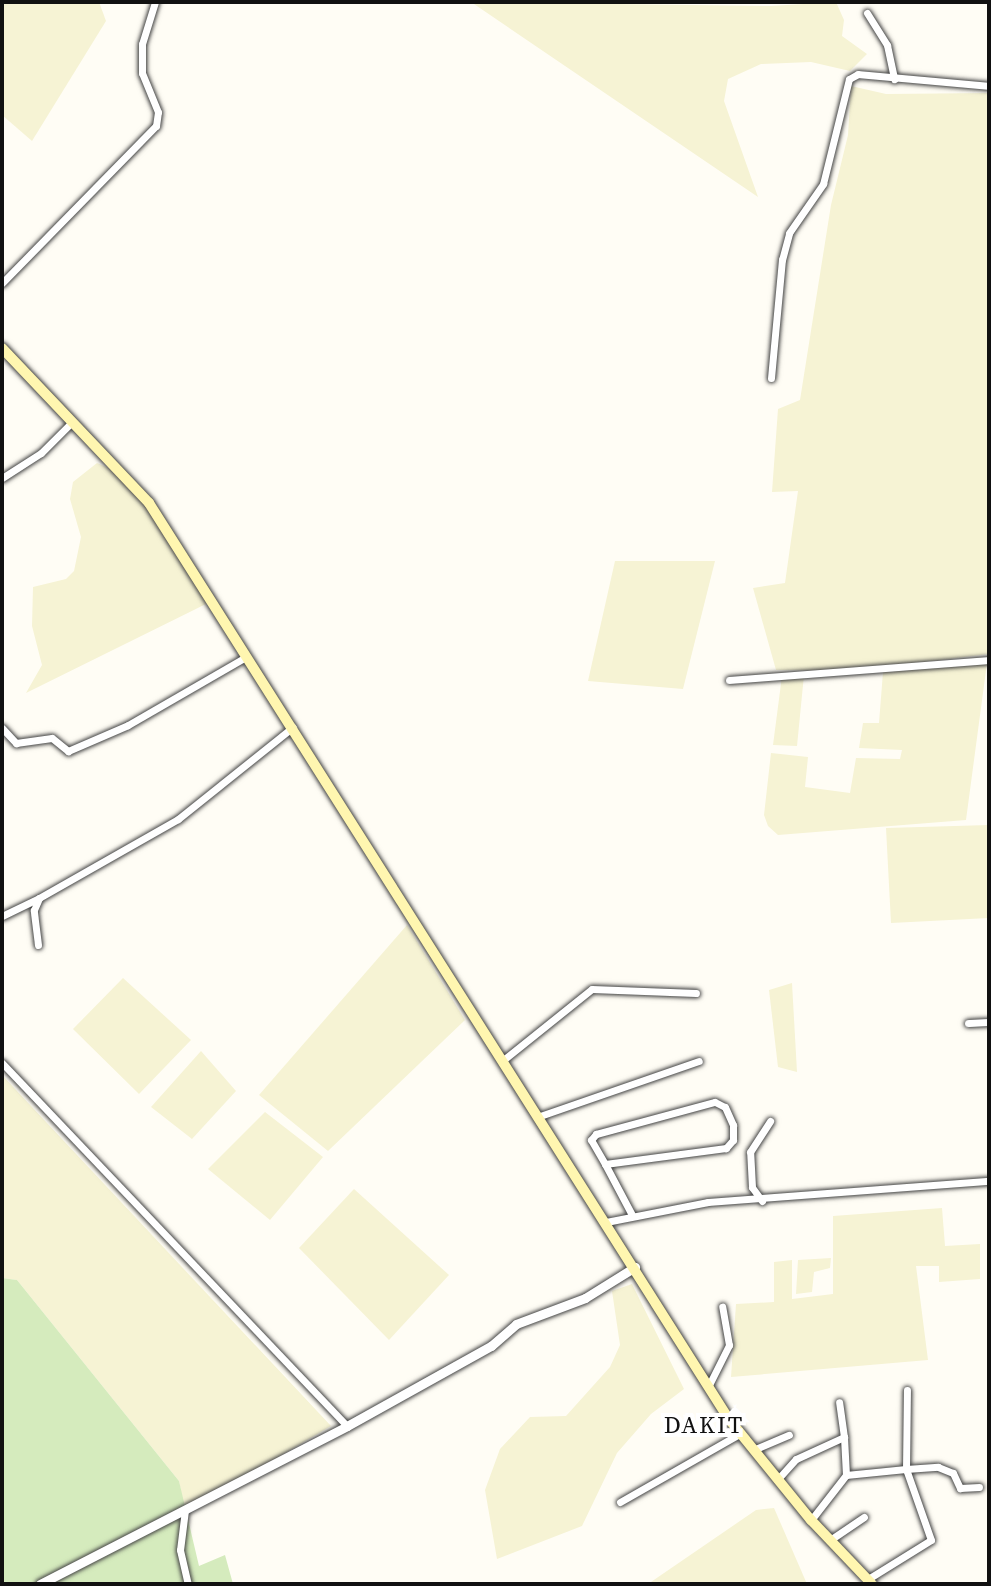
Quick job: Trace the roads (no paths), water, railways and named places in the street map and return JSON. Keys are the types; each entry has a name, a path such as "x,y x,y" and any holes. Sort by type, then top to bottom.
{"main road":[{"path":"2,348 149,503 502,1061 540,1116 708,1387 777,1480 870,1582"}],"street":[{"path":"2,283 156,126 158,112 142,73 142,44 155,2"},
{"path":"867,13 887,45 894,79"},
{"path":"771,378 782,260 789,233 823,184 845,89 858,74 989,86"},
{"path":"2,478 41,453 72,422"},
{"path":"2,728 16,743 52,738 68,751 128,725 246,657"},
{"path":"729,680 989,660"},
{"path":"2,916 178,819 293,727"},
{"path":"38,945 34,910 39,898"},
{"path":"502,1061 592,989 696,993"},
{"path":"968,1023 989,1022"},
{"path":"540,1116 699,1061"},
{"path":"2,1063 347,1426"},
{"path":"605,1164 726,1148 733,1140 730,1115 715,1102 596,1134 591,1140 632,1215"},
{"path":"762,1201 752,1187 750,1152 770,1121"},
{"path":"606,1222 708,1202 762,1201 989,1181"},
{"path":"40,1584 347,1426 491,1346 516,1324 585,1298 635,1267"},
{"path":"708,1387 729,1345 722,1307"},
{"path":"870,1582 931,1540 906,1469 907,1390"},
{"path":"811,1520 846,1475 839,1402"},
{"path":"620,1502 741,1433"},
{"path":"753,1450 789,1435"},
{"path":"777,1480 796,1459 844,1437"},
{"path":"846,1475 938,1467 953,1473 960,1488 979,1487"},
{"path":"185,1510 180,1550 188,1584"},
{"path":"830,1540 864,1517"}],"district":[{"name":"DAKIT","path":"704,1425"}]}
